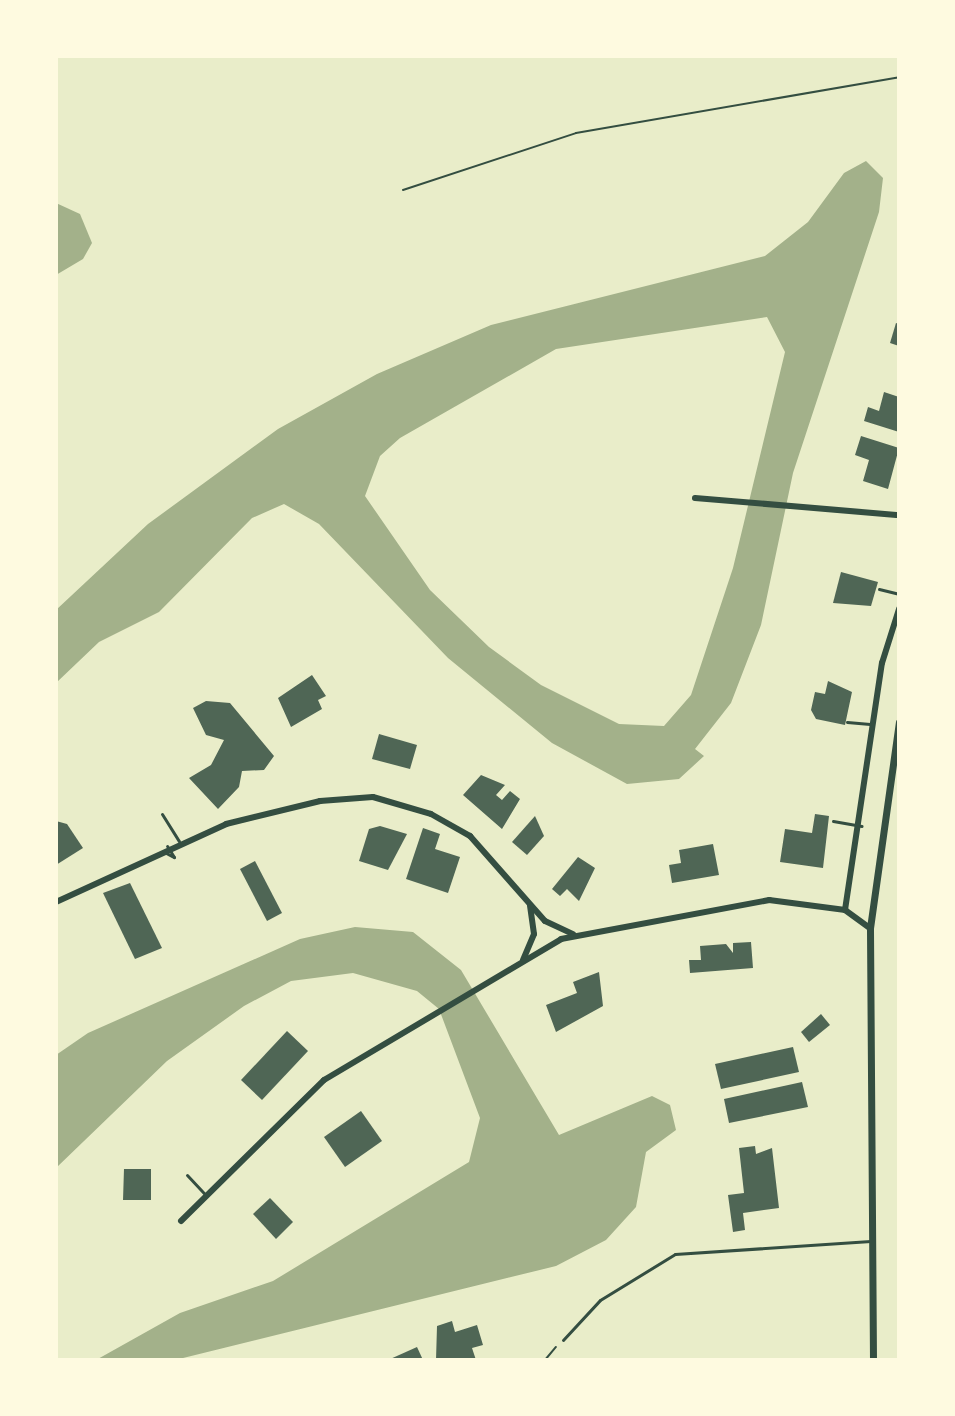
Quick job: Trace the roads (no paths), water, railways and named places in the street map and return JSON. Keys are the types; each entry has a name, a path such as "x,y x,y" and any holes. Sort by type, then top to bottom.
{"street":[{"path":"695,498 812,505 899,515"},
{"path":"845,910 862,826 874,725 899,609"},
{"path":"873,1360 870,928 899,722"},
{"path":"56,902 179,841 320,801 390,799 470,836 530,904 562,932 601,932"},
{"path":"181,1221 324,1080 561,939 739,901 845,910 870,928"},
{"path":"522,963 534,934 530,904"}],"lane":[{"path":"879,589 899,594"},
{"path":"847,722 874,725"},
{"path":"162,814 179,841"},
{"path":"833,821 862,826"},
{"path":"187,1175 205,1194"},
{"path":"563,1340 600,1300 675,1254 871,1241"}]}
